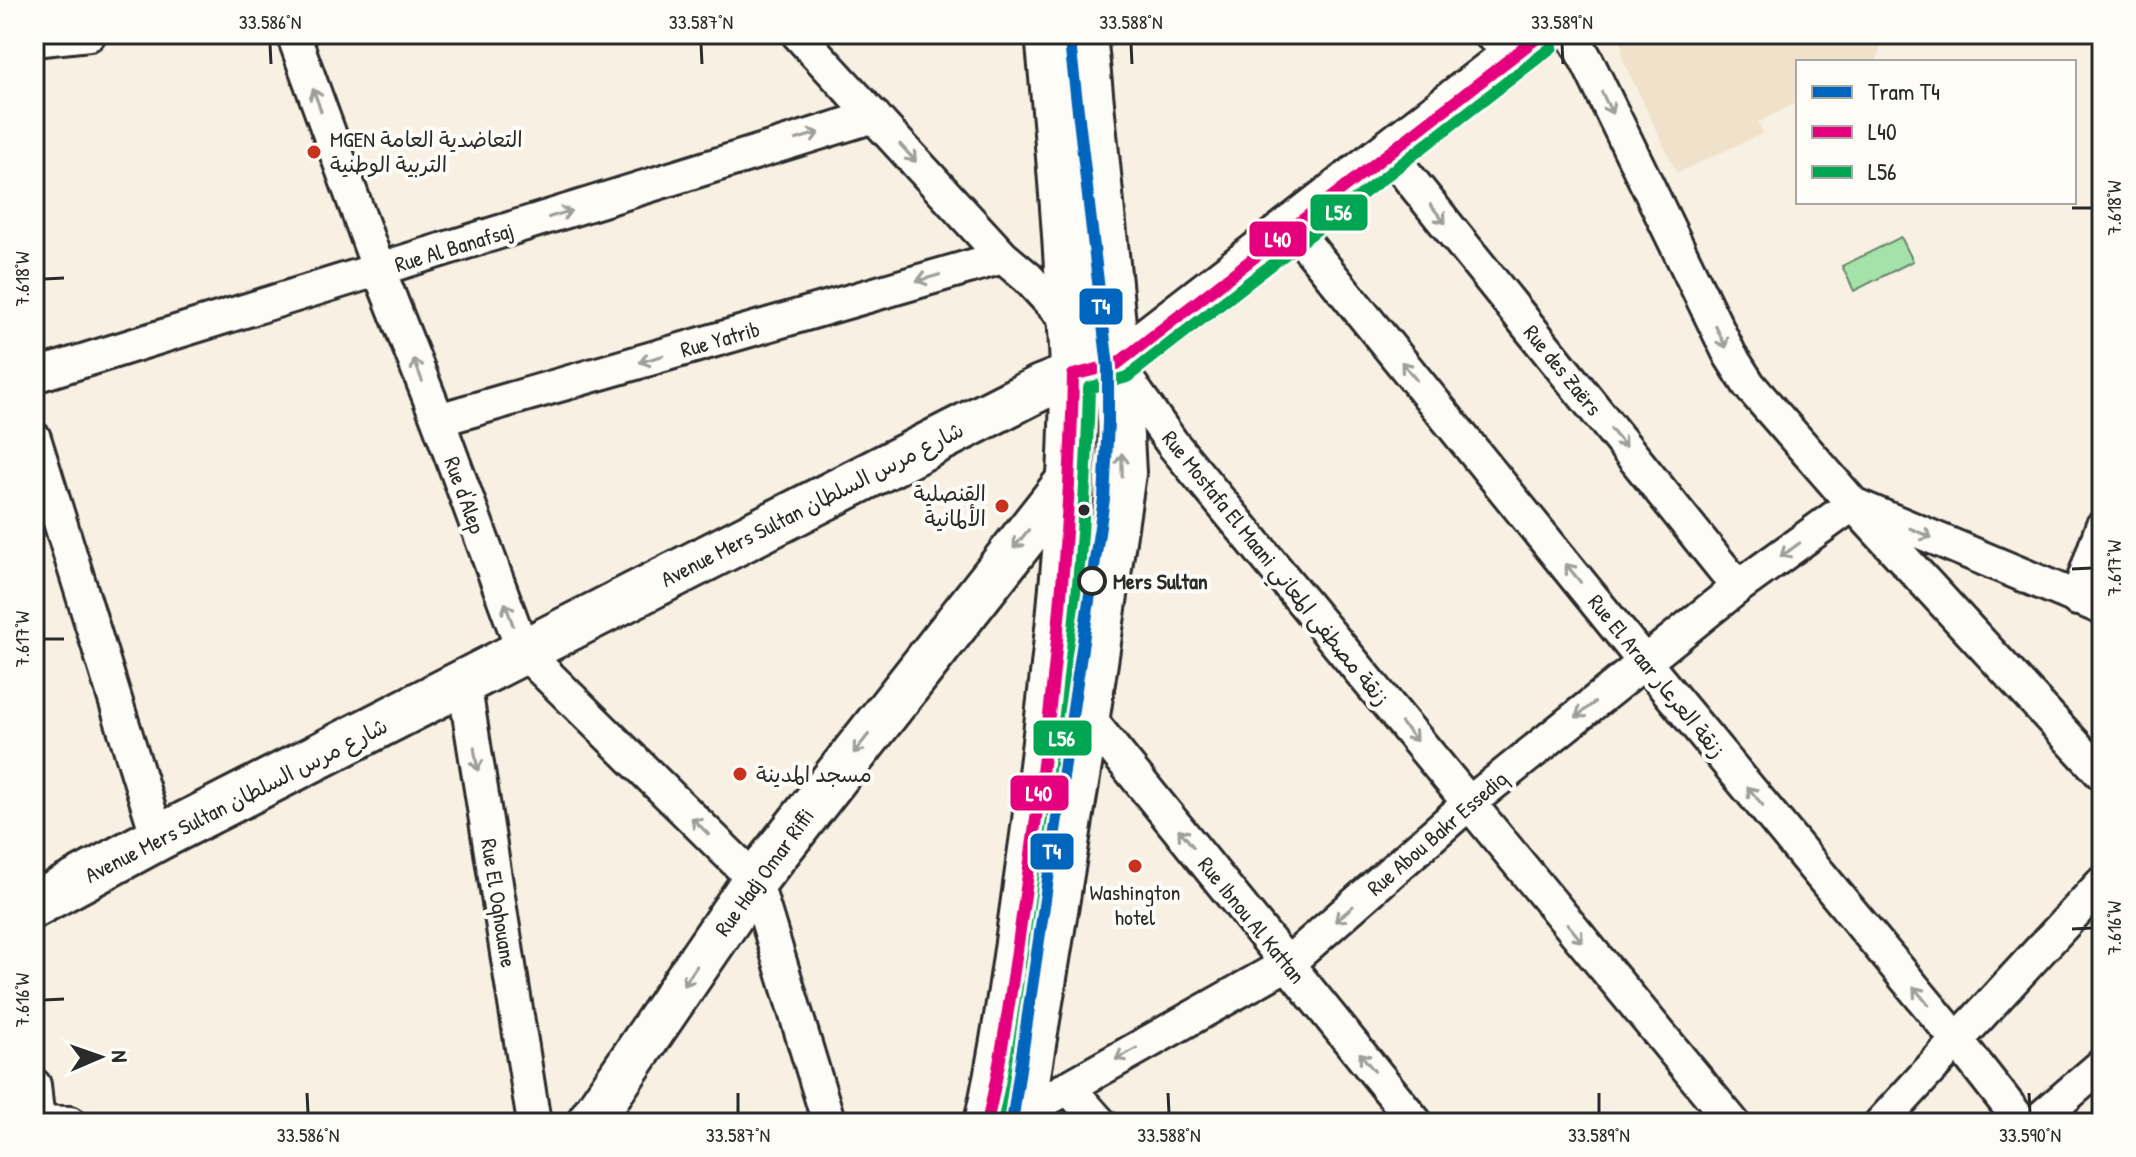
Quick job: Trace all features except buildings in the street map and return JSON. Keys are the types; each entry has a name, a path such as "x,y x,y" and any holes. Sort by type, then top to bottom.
{"street":[{"path":"34,40 89,34"},
{"name":"Rue d'Alep","path":"293,34 523,651 755,880"},
{"path":"1006,1121 998,1074 1044,751 1060,617 1070,479 1071,326 1061,167 1048,34"},
{"path":"1006,1121 1087,716 1123,473 1117,364 1084,34"},
{"path":"1572,34 1730,355 1749,385 1853,504 2102,774"},
{"name":"Rue Mostafa El Maani زنقة مصطفى المعاني","path":"806,37 1003,257 1028,278 1071,326 1117,364 1172,443 1733,1123"},
{"name":"Avenue Mers Sultan شارع مرس السلطان","path":"34,905 158,838 1040,388 1073,375 1117,364 1389,153 1517,40"},
{"name":"Rue Al Banafsaj","path":"34,376 874,116"},
{"name":"Rue des Zaërs","path":"1389,153 1738,587"},
{"name":"Rue El Araar زنقة العرعار","path":"1291,229 2022,1123"},
{"name":"Rue Yatrib","path":"438,420 1003,257"},
{"path":"34,438 158,838"},
{"name":"Rue Hadj Omar Riffi","path":"589,1123 755,880 1070,479"},
{"path":"1853,504 2090,603 2102,527"},
{"name":"Rue Abou Bakr Essediq","path":"1006,1121 1287,964 1468,804 1738,587 1853,504"},
{"name":"Rue El Oqhouane","path":"464,682 534,1123"},
{"name":"Rue Ibnou Al Kattan","path":"1087,716 1416,1123"},
{"path":"755,880 829,1123"},
{"path":"1881,1123 2102,883"},
{"path":"2035,1123 2102,1065"},
{"path":"34,1085 38,1122 70,1123"},
{"path":"1068,1087 1100,1123"}],"shaded area":[{"path":"1621,34 1884,34 1877,60 1796,60 1796,103 1758,122 1763,133 1677,173 1623,60"}],"green space":[{"path":"1901,237 1913,261 1854,291 1842,266"}],"tram line":[{"name":"T4","path":"1012,1123 1104,499 1108,367 1069,34"}],"transit line":[{"name":"L40","path":"987,1123 1013,981 1051,701 1068,506 1073,375 1117,364 1542,34"},
{"name":"L56","path":"1003,1123 1029,981 1066,706 1079,579 1089,388 1127,377 1552,47"}],"place":[{"name":"MGEN التعاضدية العامة التربية الوطنية","path":"314,152"},
{"name":"القنصلية الألمانية","path":"1002,506"},
{"name":"Mers Sultan","path":"1092,581"},
{"name":"مسجد المدينة","path":"740,774"},
{"name":"Washington hotel","path":"1135,866"}]}
